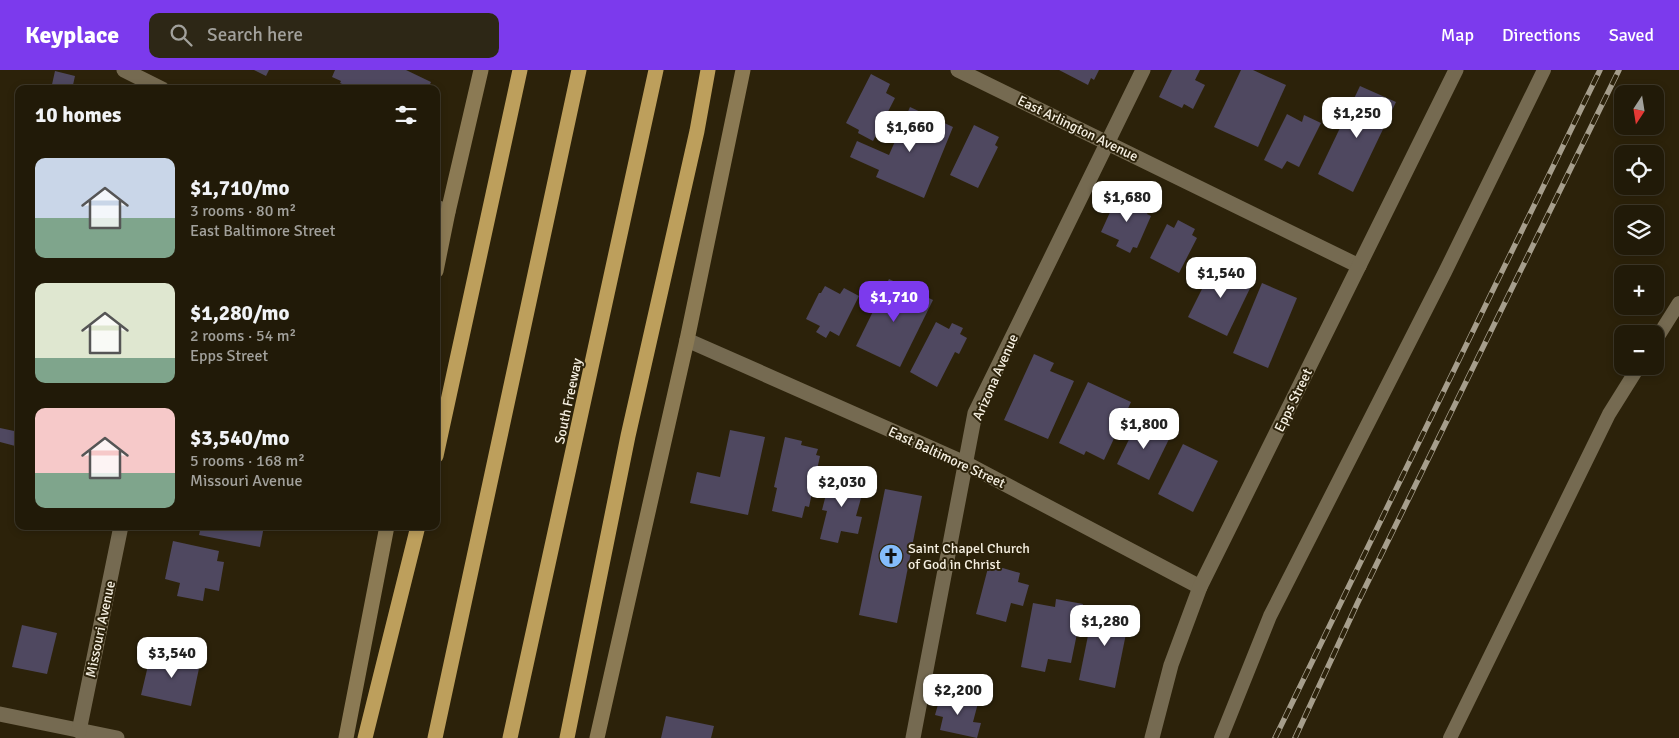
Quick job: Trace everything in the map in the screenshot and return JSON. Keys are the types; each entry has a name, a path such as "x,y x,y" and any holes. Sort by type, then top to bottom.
{"highway":[{"path":"440,438 520,70"},
{"path":"435,738 579,70"},
{"name":"South Freeway","path":"510,738 656,70"},
{"path":"567,738 628,436 697,132 708,70"},
{"path":"364,738 417,530"}],"main road":[{"path":"440,230 442,210 481,70"},
{"path":"597,738 687,340 744,70"},
{"path":"346,738 386,530"}],"street":[{"path":"124,70 154,85"},
{"name":"East Arlington Avenue","path":"958,70 1359,266"},
{"name":"Arizona Avenue","path":"913,738 975,414 1143,70"},
{"name":"Epps Street","path":"1152,738 1171,664 1200,587 1456,70"},
{"name":"East Baltimore Street","path":"687,340 965,463 1200,587"},
{"name":"Missouri Avenue","path":"79,731 120,530"},
{"path":"0,714 117,738"}],"lane":[{"path":"1221,738 1270,616 1445,272 1544,70"},
{"path":"1664,327 1679,303"},
{"path":"1450,738 1609,414 1633,375"}],"building":[{"path":"254,70 269,70 266,76"},
{"path":"335,70 406,70 431,82 430,85 344,85 340,83 341,81 332,77"},
{"path":"1059,70 1099,70 1094,80 1091,78 1088,85"},
{"path":"1172,70 1200,70 1195,80 1205,85 1193,109 1184,104 1182,108 1159,97"},
{"path":"1241,70 1253,70 1286,85 1258,147 1214,127"},
{"path":"55,71 75,76 73,85 52,85"},
{"path":"871,74 890,84 886,93 895,98 873,141 858,133 859,130 846,123"},
{"path":"1360,86 1396,102 1353,192 1318,174"},
{"path":"910,107 953,127 924,198 876,177 879,170 850,157 857,141 889,155"},
{"path":"1287,114 1302,122 1304,115 1321,123 1299,167 1287,161 1282,169 1264,160"},
{"path":"974,125 999,137 995,145 998,147 978,188 950,175"},
{"path":"1125,195 1150,206 1147,214 1151,216 1137,248 1133,247 1130,253 1116,246 1119,240 1101,232 1116,199 1122,202"},
{"path":"1178,220 1195,229 1192,235 1197,238 1179,273 1150,258 1167,224 1174,228"},
{"path":"1216,261 1254,280 1227,336 1188,317"},
{"path":"889,279 933,300 900,367 856,346"},
{"path":"1262,283 1297,298 1268,368 1233,353"},
{"path":"825,286 840,294 844,288 859,296 839,336 830,331 826,338 816,332 820,326 806,319 819,293 821,293"},
{"path":"936,322 949,329 952,323 963,328 960,334 967,338 959,354 955,352 937,387 910,372"},
{"path":"1034,354 1054,363 1050,371 1074,381 1048,439 1004,420"},
{"path":"1088,382 1131,402 1104,460 1086,451 1084,455 1059,443"},
{"path":"1139,419 1171,435 1149,480 1117,464"},
{"path":"0,428 15,431 15,446 0,442"},
{"path":"730,430 765,437 748,515 690,503 697,472 720,477"},
{"path":"785,437 802,441 801,445 818,449 816,455 820,456 809,507 805,506 802,518 772,511 777,488 774,487"},
{"path":"1183,444 1218,461 1193,512 1158,494"},
{"path":"831,475 865,484 856,516 862,517 858,534 841,531 838,543 820,539 827,511 822,510"},
{"name":"Saint Chapel Church of God in Christ","path":"885,489 922,496 897,623 859,615"},
{"path":"200,530 263,530 260,547 199,535"},
{"path":"173,541 219,551 217,561 224,562 219,591 205,588 203,601 177,596 180,583 165,579"},
{"path":"989,564 1020,573 1018,582 1029,585 1023,606 1011,603 1006,622 976,614"},
{"path":"1056,599 1083,604 1071,663 1048,659 1045,672 1021,667 1033,603 1055,607"},
{"path":"1094,606 1130,614 1115,688 1079,680"},
{"path":"22,625 57,633 47,674 12,667"},
{"path":"151,653 181,660 182,654 201,659 191,706 141,695"},
{"path":"941,694 978,703 973,722 981,723 977,738 940,730 943,717 935,715"},
{"path":"666,716 714,726 711,738 661,738"}],"railway":[{"path":"1275,738 1600,70"},
{"path":"1295,738 1358,602 1619,70"}],"place":[{"name":"Saint Chapel Church of God in Christ","path":"891,556"}]}
